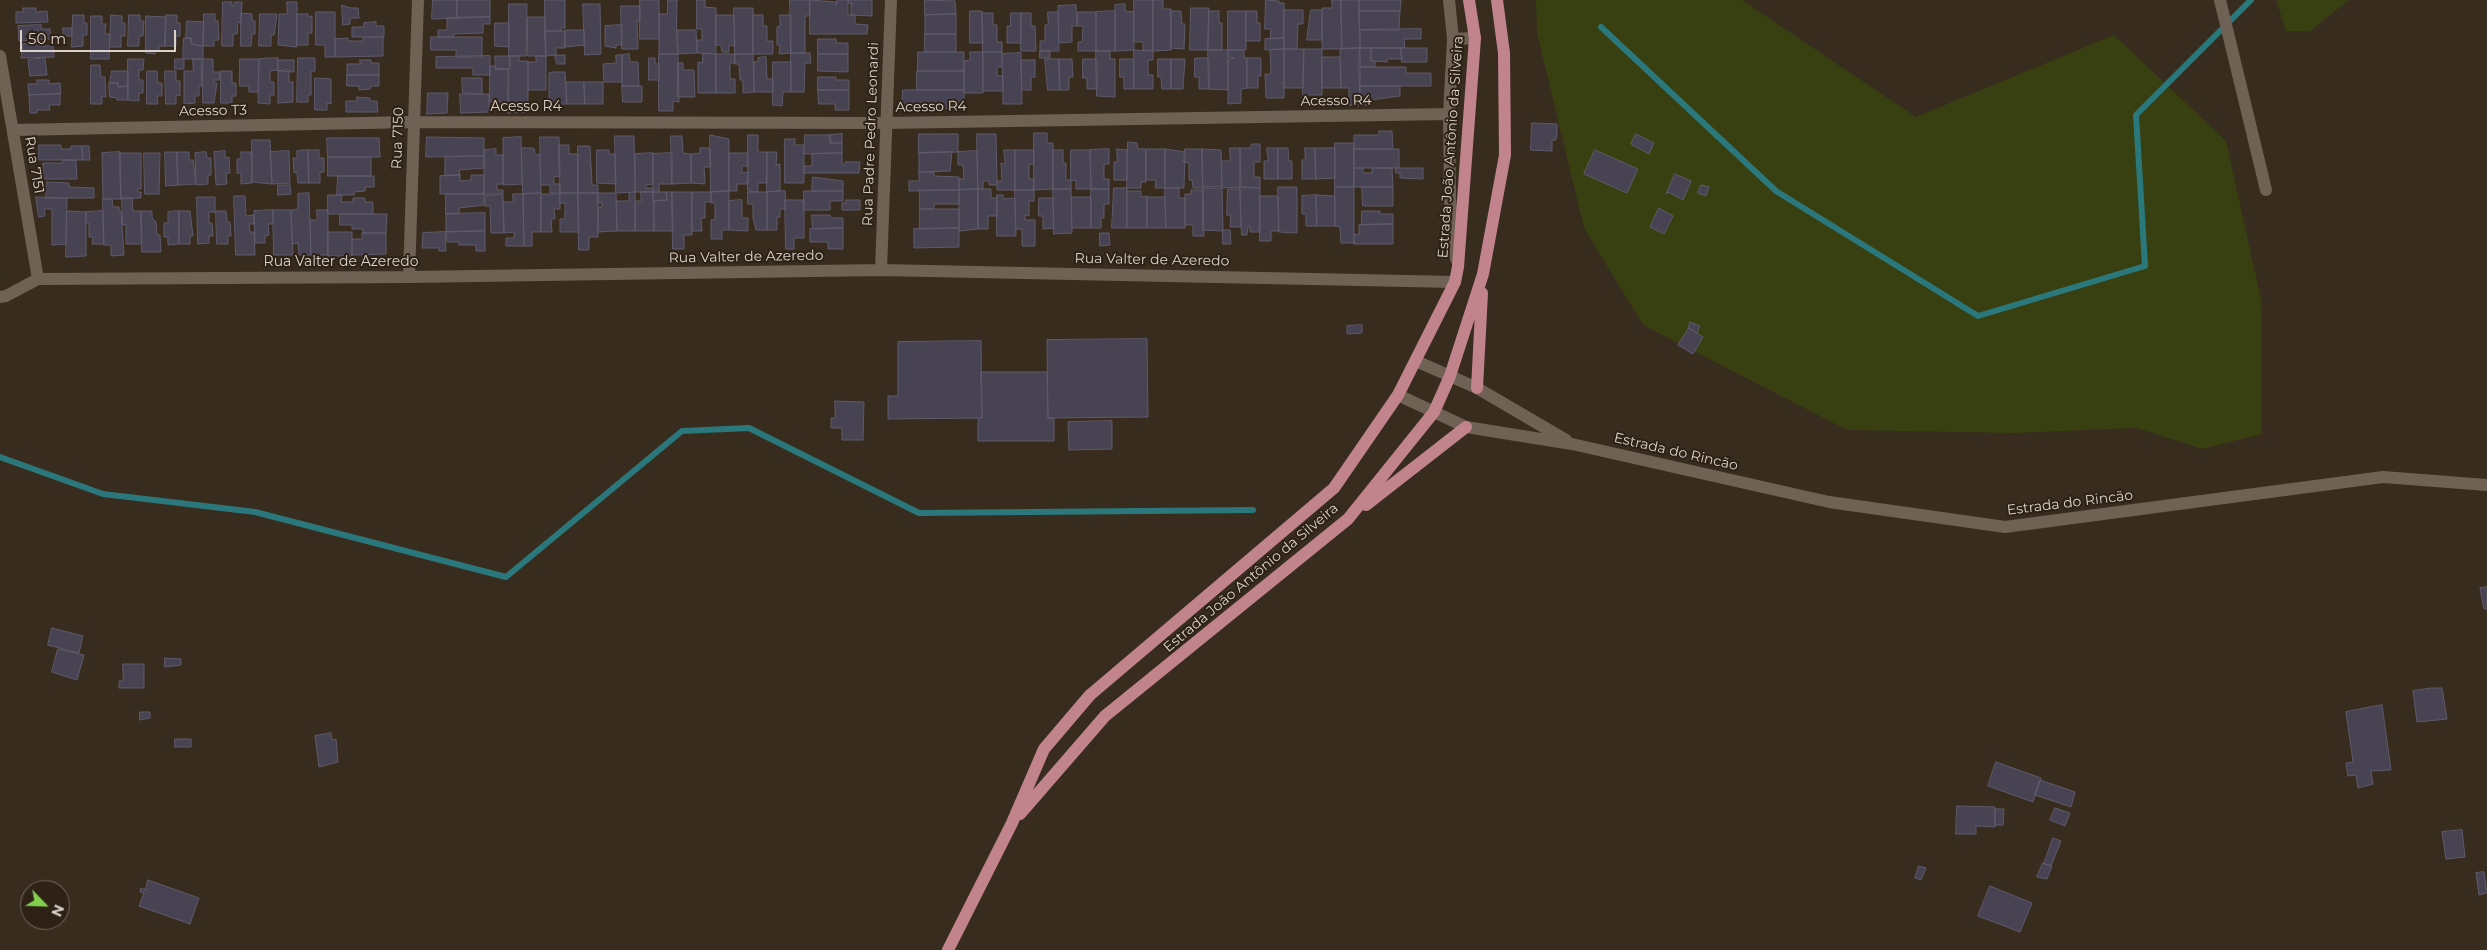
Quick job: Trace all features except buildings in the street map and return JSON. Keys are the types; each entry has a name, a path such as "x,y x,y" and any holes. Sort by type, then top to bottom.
{"main road":[{"name":"Estrada João Antônio da Silveira","path":"948,950 1012,823 1044,750 1090,695 1334,488 1398,395 1455,282 1458,267 1475,38 1469,0"},
{"name":"Estrada João Antônio da Silveira","path":"1012,823 1106,716 1348,519 1434,412 1450,376 1483,274 1505,155 1504,53 1497,0"},
{"path":"1477,388 1483,274"},
{"path":"1348,519 1466,427"}],"street":[{"name":"Rua 7150","path":"409,277 418,0"},
{"name":"Rua Padre Pedro Leonardi","path":"881,270 891,0"},
{"name":"Estrada João Antônio da Silveira","path":"1449,0 1453,39 1449,114 1450,200 1458,267"},
{"path":"2220,0 2266,190"},
{"path":"1453,39 1475,38"},
{"name":"Rua 7151","path":"0,56 38,280"},
{"name":"Acesso R4","path":"414,122 886,123 1449,114"},
{"name":"Acesso T3","path":"13,130 414,122"},
{"name":"Rua Valter de Azeredo","path":"38,280 881,270 1455,282"},
{"path":"0,297 6,296 38,280"},
{"name":"Estrada do Rincão","path":"1416,361 1477,388 1572,444"},
{"name":"Estrada do Rincão","path":"1398,395 1466,427 1572,444 1829,502 2004,527 2383,477 2487,485"}],"green space":[{"path":"1536,0 1742,0 1916,117 2114,35 2226,141 2261,299 2262,434 2202,449 2137,428 2015,433 1847,430 1643,325 1584,228 1537,33"},
{"path":"2276,0 2349,0 2310,31 2286,31"}],"waterway":[{"path":"1601,27 1776,191 1978,316 2145,266 2136,115 2251,0"},
{"path":"0,457 103,494 255,512 506,577 682,431 749,428 919,513 1253,510"}]}
